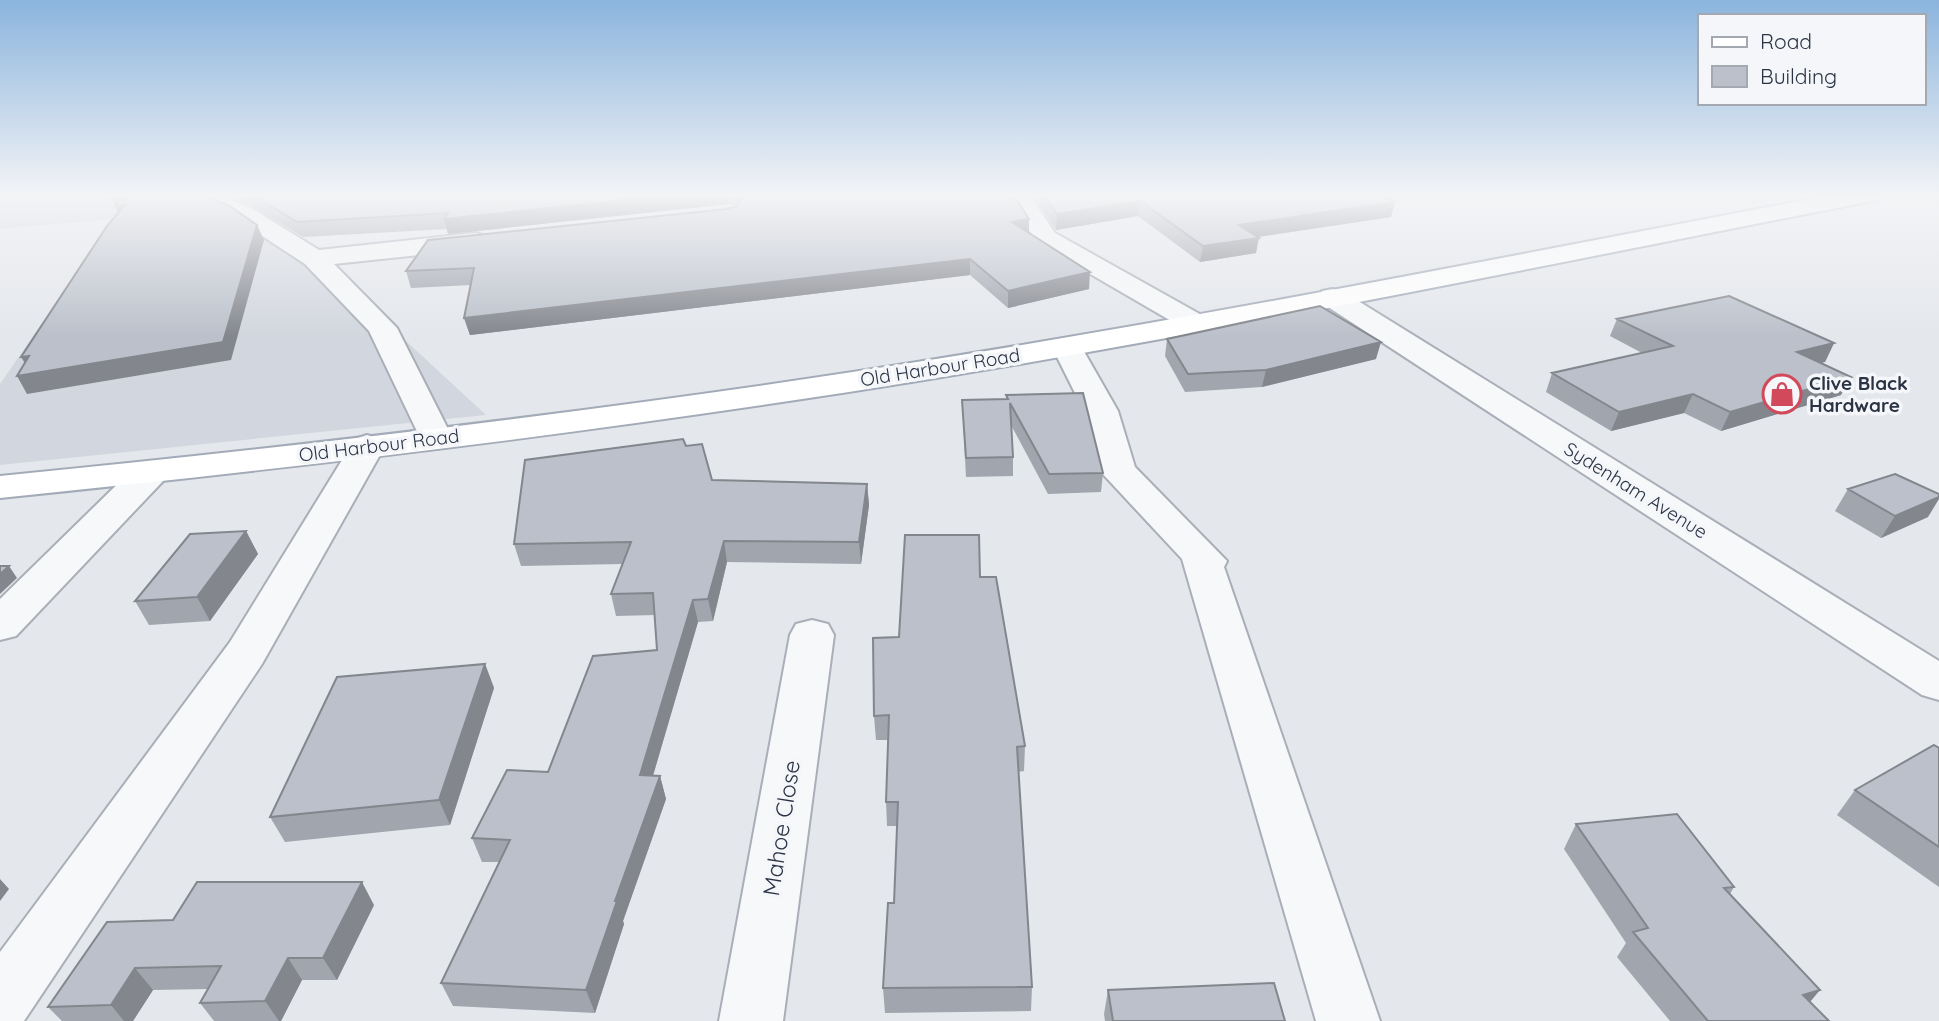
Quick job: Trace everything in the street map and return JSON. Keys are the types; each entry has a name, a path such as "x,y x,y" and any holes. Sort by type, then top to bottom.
{"main road":[{"name":"Old Harbour Road","path":"0,487 436,439 768,394 1067,347 1622,242"}],"street":[{"path":"288,242 314,258 382,328 436,439"},
{"path":"314,258 469,242"},
{"path":"1052,242 1195,323"},
{"name":"Sydenham Avenue","path":"1332,297 1939,683"},
{"path":"1067,347 1101,411 1118,471 1207,561 1201,561 1348,1021"},
{"path":"0,1003 246,653 367,446"},
{"path":"0,625 151,472"},
{"name":"Mahoe Close","path":"751,1021 812,635"}],"shaded area":[{"path":"98,242 299,242 486,415 0,465 0,384"}],"building":[{"path":"97,242 252,242 223,342 17,376 29,356 21,357"},
{"path":"427,242 1043,242 1090,272 1008,291 970,259 464,318 474,268 406,271"},
{"path":"1197,242 1233,242 1203,246"},
{"path":"1729,296 1834,343 1797,352 1851,377 1730,412 1693,394 1619,412 1552,373 1673,346 1617,319"},
{"path":"1320,306 1381,342 1266,370 1188,374 1167,339"},
{"path":"1083,393 1103,473 1049,474 1010,403 1013,457 966,458 962,400 1008,399 1006,395"},
{"path":"683,439 686,446 702,444 712,480 867,484 859,542 724,541 708,599 693,600 640,775 660,776 586,990 441,983 510,840 472,838 507,770 548,772 593,656 657,650 653,593 611,594 631,542 514,544 525,460"},
{"path":"1895,474 1939,494 1939,497 1895,516 1848,489"},
{"path":"246,531 197,597 135,601 190,534"},
{"path":"905,535 979,535 980,577 996,577 1025,746 1017,747 1032,987 883,988 888,903 894,903 898,802 886,802 889,715 874,716 873,638 899,637"},
{"path":"0,566 9,566 0,574"},
{"path":"485,664 439,800 270,817 337,677"},
{"path":"1934,745 1939,748 1939,847 1855,790"},
{"path":"1677,814 1734,887 1724,888 1820,990 1803,995 1829,1021 1708,1021 1633,932 1648,928 1576,824"},
{"path":"197,882 362,882 323,958 288,958 265,1001 200,1003 221,966 135,968 111,1005 48,1007 107,922 173,920"},
{"path":"1274,983 1285,1021 1113,1021 1108,990"}],"place":[{"name":"Clive Black Hardware","path":"1782,394"}]}
